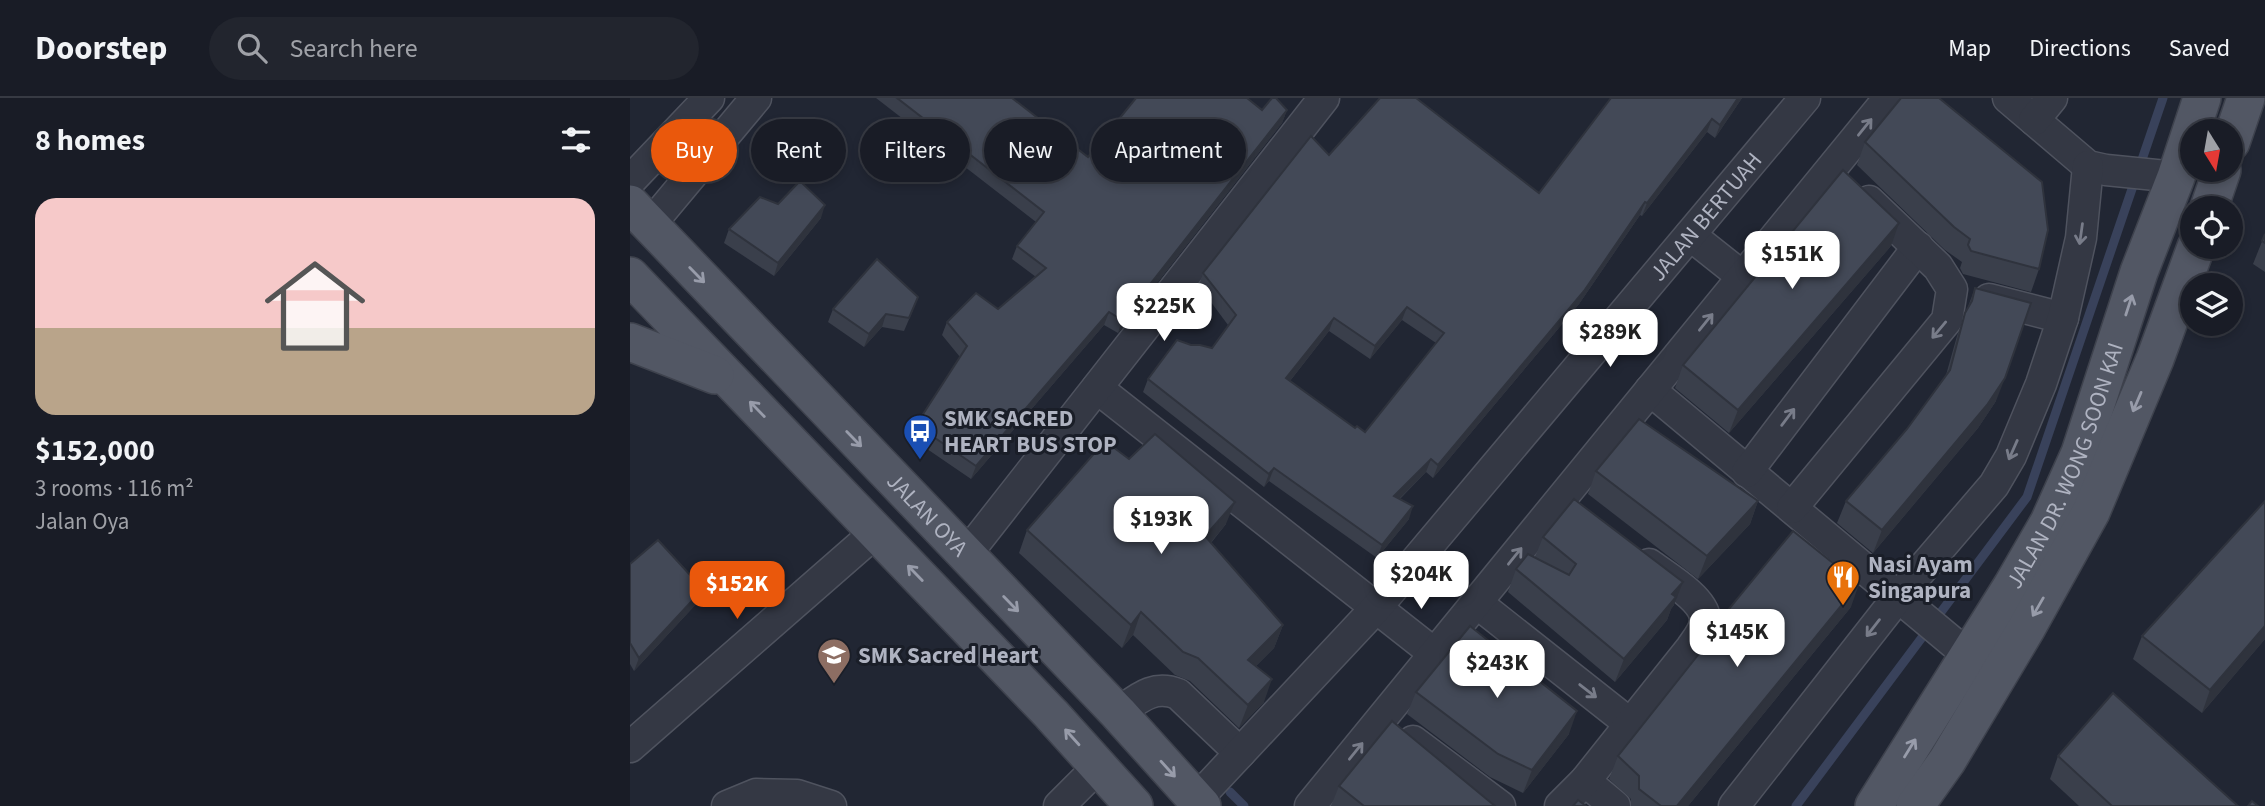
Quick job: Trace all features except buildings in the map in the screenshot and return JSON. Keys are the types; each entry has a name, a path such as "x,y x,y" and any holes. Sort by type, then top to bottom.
{"main road":[{"name":"JALAN DR. WONG SOON KAI","path":"1874,806 2049,522 2080,453 2139,272 2163,177 2202,98"},
{"path":"2239,119 2246,98"},
{"path":"630,269 640,215"},
{"name":"JALAN OYA","path":"640,215 1118,713 1199,803"},
{"name":"JALAN DR. WONG SOON KAI","path":"1915,806 1947,761 2026,629 2091,512 2155,359 2192,259"},
{"path":"630,276 1051,713 1134,806"},
{"path":"630,342 729,381"}],"street":[{"path":"630,181 709,98"},
{"path":"640,215 756,98"},
{"path":"965,556 1324,98"},
{"name":"JALAN BERTUAH","path":"1199,803 1240,753 1377,608 1805,98"},
{"path":"1313,805 1477,603 1573,505 1650,390 1889,98"},
{"path":"2008,98 2043,109 2097,168 2163,177"},
{"path":"1792,508 1947,320 1952,289 1938,267 1833,167"},
{"path":"1734,806 1906,604 1994,485 2011,456 2041,384 2063,318 2097,168"},
{"path":"1690,235 1743,276"},
{"path":"1747,471 1917,247"},
{"path":"1952,289 2063,318"},
{"path":"1097,388 1435,654"},
{"path":"1650,390 1968,655"},
{"path":"630,747 876,532"},
{"path":"1560,806 1585,781 1691,648 1704,626 1705,616 1699,602 1626,545"},
{"path":"1477,603 1629,723"},
{"path":"1118,713 1151,691 1170,691 1178,694 1240,753"},
{"path":"1383,718 1500,806"},
{"path":"1059,806 1099,766"},
{"path":"1585,781 1615,806"},
{"path":"727,806 756,794 797,795 831,806"}],"waterway":[{"path":"1796,806 2027,497 2163,98"},
{"path":"1230,792 1244,806"}],"place":[{"name":"SMK SACRED HEART BUS STOP","path":"920,461"},
{"name":"Nasi Ayam Singapura","path":"1843,607"},
{"name":"SMK Sacred Heart","path":"834,685"}]}
